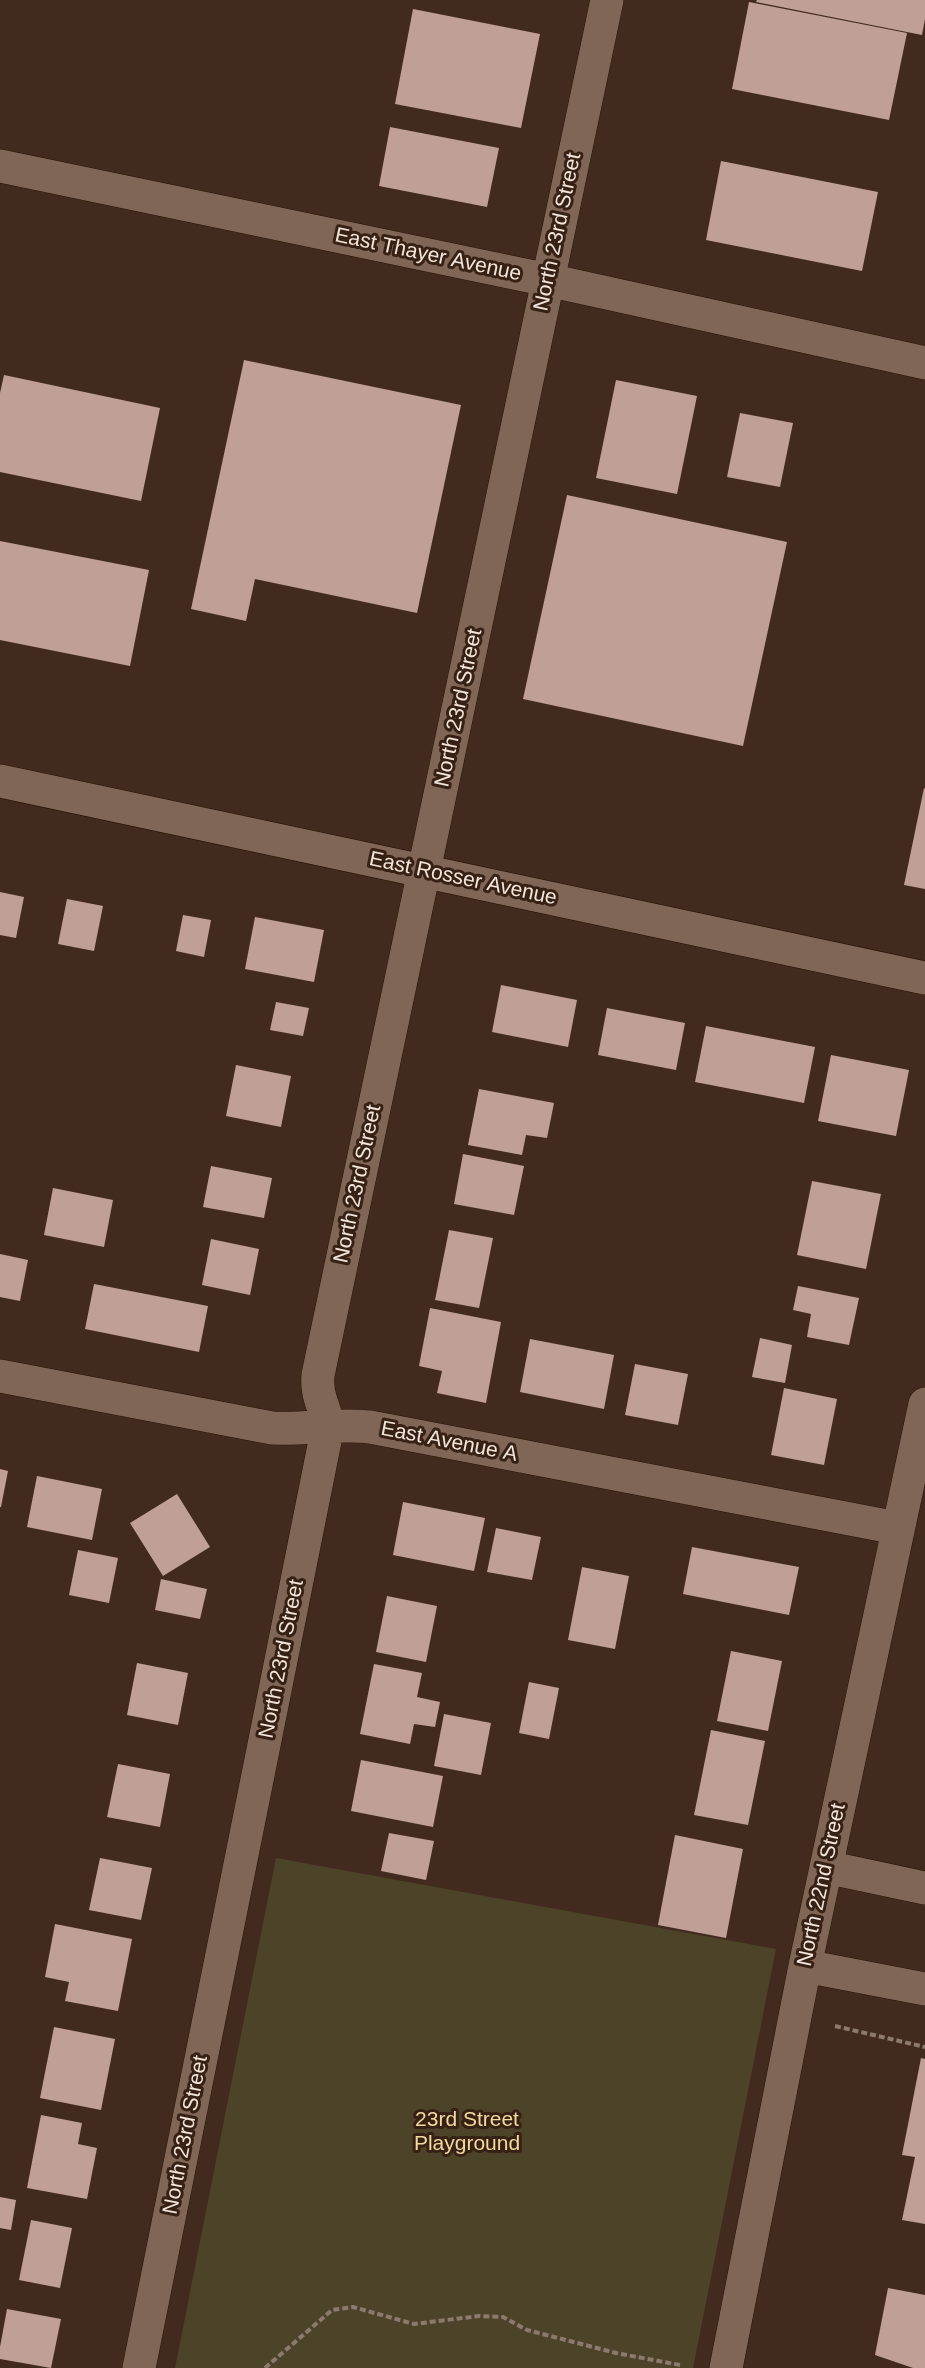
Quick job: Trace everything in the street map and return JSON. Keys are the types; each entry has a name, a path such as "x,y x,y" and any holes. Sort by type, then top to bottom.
{"street":[{"name":"North 23rd Street","path":"139,2368 328,1426 326,1413 317,1390 318,1375 607,0"},
{"name":"East Thayer Avenue","path":"0,166 548,280 925,363"},
{"name":"East Rosser Avenue","path":"0,781 925,978"},
{"name":"East Avenue A","path":"0,1376 272,1428 350,1424 370,1427 897,1528"},
{"name":"North 22nd Street","path":"726,2368 805,1966 925,1404"},
{"path":"826,1867 925,1888"},
{"path":"805,1966 925,1989"}],"path":[{"path":"834,2026 925,2047"},
{"path":"265,2368 332,2310 353,2307 414,2324 479,2316 503,2317 527,2330 616,2353 680,2365"}],"green space":[{"name":"23rd Street Playground","path":"276,1858 776,1949 693,2368 175,2368"}],"building":[{"path":"757,0 925,0 925,19 922,35 756,2"},
{"path":"749,2 907,33 889,120 732,89"},
{"path":"413,9 540,34 521,128 395,104"},
{"path":"390,127 499,148 487,207 379,186"},
{"path":"721,161 878,192 862,271 706,240"},
{"path":"244,360 461,405 417,613 255,579 246,621 191,609"},
{"path":"4,375 160,408 141,501 0,472 0,393"},
{"path":"616,380 697,396 677,494 596,478"},
{"path":"740,413 793,423 780,487 727,477"},
{"path":"567,495 787,542 743,746 523,699"},
{"path":"0,541 149,570 130,666 0,640"},
{"path":"925,789 925,889 904,885"},
{"path":"0,892 24,897 16,938 0,935"},
{"path":"67,899 103,906 94,951 58,944"},
{"path":"183,915 211,920 204,957 176,951"},
{"path":"255,917 324,930 314,982 245,969"},
{"path":"501,985 577,1000 568,1047 492,1032"},
{"path":"276,1002 309,1008 303,1036 270,1030"},
{"path":"607,1008 685,1023 676,1070 598,1055"},
{"path":"706,1026 815,1047 804,1103 695,1082"},
{"path":"831,1055 909,1070 896,1136 818,1121"},
{"path":"236,1065 291,1076 281,1127 226,1116"},
{"path":"479,1089 554,1103 547,1138 526,1135 522,1155 468,1145"},
{"path":"463,1154 524,1166 514,1215 454,1204"},
{"path":"211,1166 272,1178 264,1218 203,1207"},
{"path":"812,1181 881,1194 866,1269 797,1255"},
{"path":"53,1188 113,1200 104,1247 44,1235"},
{"path":"449,1230 493,1238 479,1308 435,1300"},
{"path":"211,1239 259,1249 250,1295 202,1285"},
{"path":"0,1254 28,1260 20,1301 0,1297"},
{"path":"94,1284 208,1306 199,1352 85,1329"},
{"path":"798,1286 859,1298 849,1345 807,1337 811,1314 793,1310"},
{"path":"430,1308 501,1322 486,1403 437,1393 442,1371 419,1366"},
{"path":"760,1338 792,1345 785,1383 752,1377"},
{"path":"530,1339 614,1355 604,1409 520,1392"},
{"path":"635,1364 688,1374 678,1425 625,1415"},
{"path":"784,1388 837,1399 824,1465 771,1455"},
{"path":"0,1469 8,1471 1,1507 0,1507"},
{"path":"37,1476 102,1489 92,1540 27,1527"},
{"path":"177,1494 210,1547 163,1576 130,1523"},
{"path":"403,1502 485,1518 474,1571 393,1555"},
{"path":"496,1528 541,1537 532,1580 487,1572"},
{"path":"692,1547 799,1567 789,1615 683,1594"},
{"path":"78,1550 118,1558 109,1603 69,1595"},
{"path":"582,1567 629,1576 615,1649 568,1640"},
{"path":"161,1579 207,1589 200,1619 155,1610"},
{"path":"387,1596 437,1606 426,1662 376,1652"},
{"path":"731,1651 782,1661 768,1731 717,1721"},
{"path":"137,1663 188,1673 178,1725 127,1715"},
{"path":"374,1664 422,1673 417,1697 440,1702 435,1727 414,1724 410,1744 360,1734"},
{"path":"529,1682 559,1688 549,1739 519,1733"},
{"path":"444,1714 491,1723 481,1775 434,1766"},
{"path":"711,1730 765,1741 748,1825 694,1815"},
{"path":"361,1760 443,1776 433,1827 351,1811"},
{"path":"118,1764 170,1774 160,1827 107,1817"},
{"path":"389,1833 434,1841 426,1880 381,1871"},
{"path":"675,1835 743,1849 726,1938 658,1925"},
{"path":"100,1858 152,1868 141,1920 89,1910"},
{"path":"55,1924 132,1939 118,2011 65,2001 69,1982 45,1977"},
{"path":"54,2027 115,2039 101,2110 40,2098"},
{"path":"921,2058 925,2059 925,2224 902,2220 915,2157 902,2155"},
{"path":"41,2115 82,2123 78,2144 97,2148 87,2199 27,2188"},
{"path":"0,2197 16,2200 11,2230 0,2228"},
{"path":"31,2220 72,2228 60,2288 19,2280"},
{"path":"888,2288 925,2295 925,2368 913,2368 875,2355"},
{"path":"7,2309 61,2319 51,2368 0,2359"}]}
